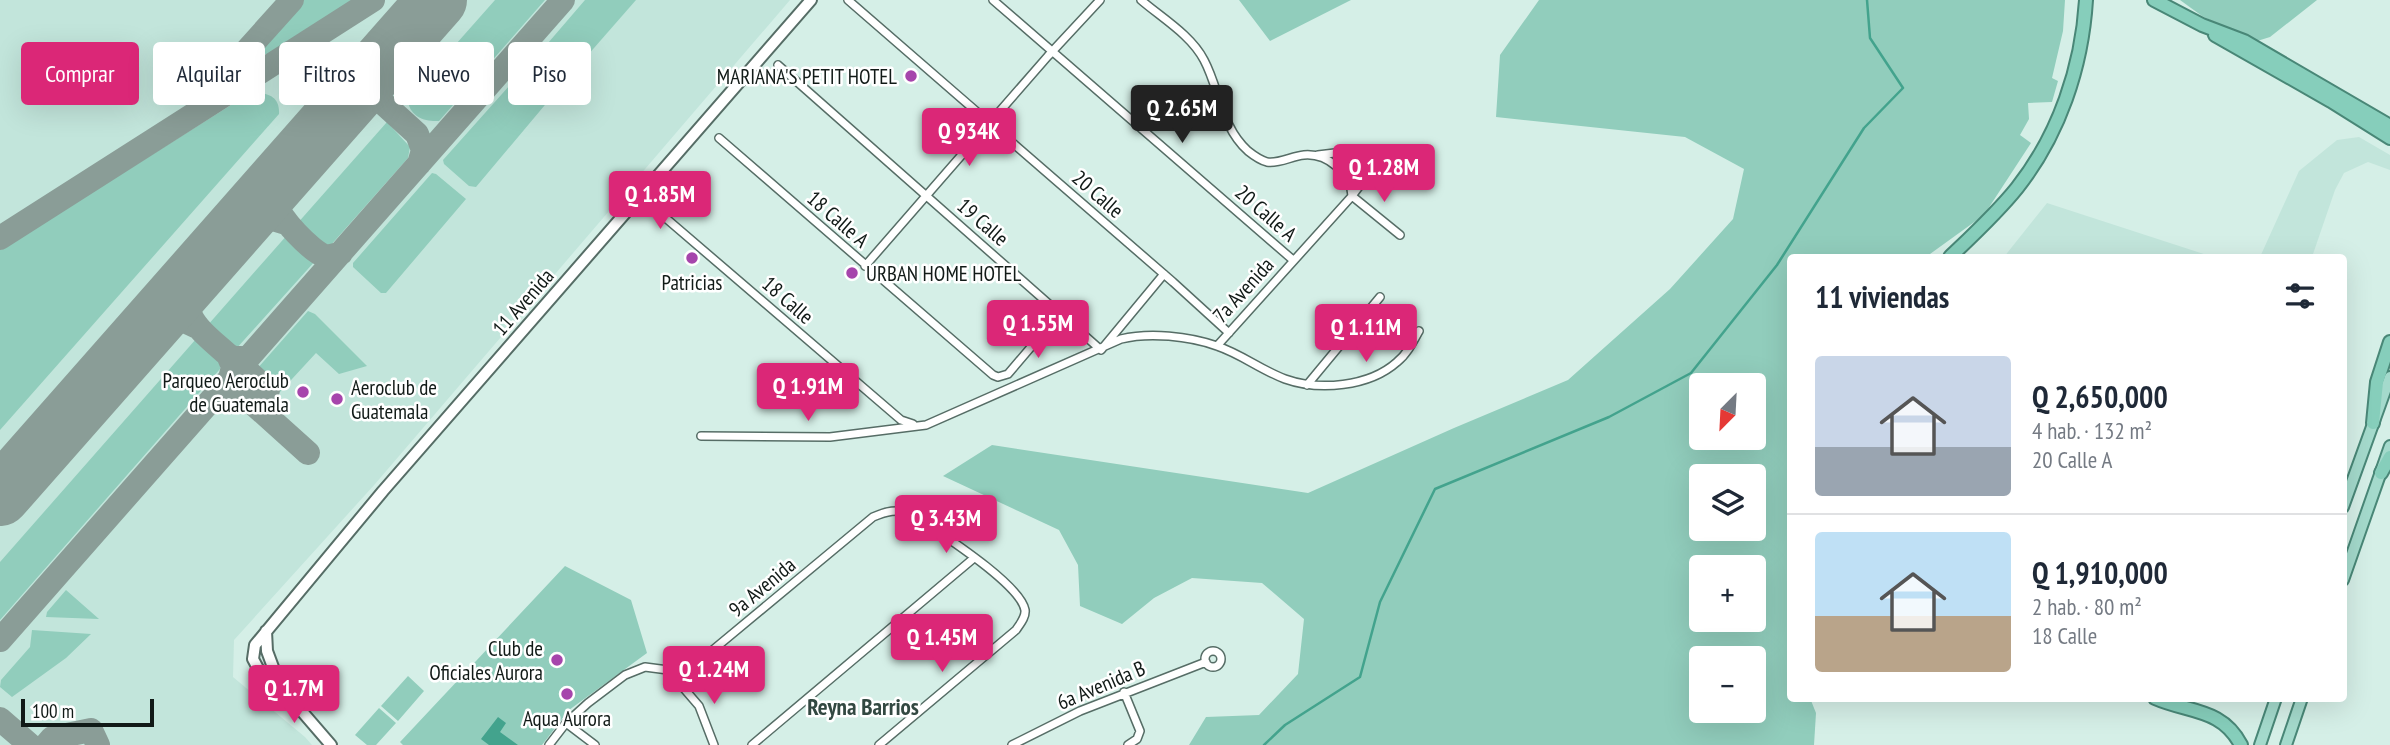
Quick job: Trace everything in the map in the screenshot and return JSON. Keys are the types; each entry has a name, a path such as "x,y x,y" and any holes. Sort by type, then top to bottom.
{"highway":[{"path":"1953,254 1997,211 2034,165 2048,141 2067,98 2085,23 2086,0"},
{"path":"2085,23 2098,0"},
{"path":"2154,0 2202,25 2244,41 2390,126"},
{"path":"2202,25 2216,36 2332,101 2390,138"},
{"path":"2373,423 2377,382 2390,342"},
{"path":"2381,472 2390,457"},
{"path":"2167,702 2216,717 2228,724 2241,745"}],"main road":[{"name":"11 Avenida","path":"331,745 279,685 260,672 253,659 255,645 383,491 811,0"},
{"path":"2347,496 2390,377"},
{"path":"2347,569 2390,446"},
{"path":"2260,745 2275,702"},
{"path":"2286,745 2301,702"}],"street":[{"name":"20 Calle","path":"848,0 1229,333"},
{"name":"20 Calle A","path":"993,0 1293,260"},
{"path":"865,266 1100,0"},
{"path":"1142,0 1198,51 1231,131 1248,150 1266,162 1304,155 1317,155 1329,161 1347,177 1352,196 1399,235"},
{"name":"19 Calle","path":"778,65 1101,350"},
{"name":"18 Calle A","path":"719,138 987,371 998,377 1004,377 1014,368 1060,313"},
{"name":"7a Avenida","path":"1217,346 1352,196 1379,160 1372,150 1363,149 1317,155"},
{"name":"18 Calle","path":"640,196 901,420 917,426"},
{"path":"1101,350 1164,274"},
{"path":"1307,385 1380,297"},
{"path":"701,436 830,437 926,425 1121,339 1149,335 1205,342 1274,374 1307,385 1341,384 1374,376 1396,363 1419,331"},
{"name":"9a Avenida","path":"550,745 566,723 625,675 645,667 668,670 708,654 873,517 891,510 911,513 974,558"},
{"path":"752,745 974,558 1007,584 1025,609 1024,617 1016,630 878,745"},
{"name":"6a Avenida B","path":"1012,745 1080,711 1206,662"},
{"path":"677,667 682,684"},
{"path":"668,670 699,706 714,745"},
{"path":"1125,692 1140,727 1140,736 1128,745"},
{"path":"566,723 595,745"}],"shaded area":[{"path":"0,0 790,0 375,484 234,640 233,677 312,745 0,745"},
{"path":"302,0 353,0 288,42 279,42 279,48 268,55 265,54 265,42 263,42"},
{"path":"495,0 545,0 494,58 494,42 458,42"},
{"path":"585,0 636,0 591,51 591,42 549,42"},
{"path":"1239,0 1351,0 1270,41"},
{"path":"1539,0 2065,0 2063,31 2052,78 2058,81 2052,102 2028,103 2029,119 2020,135 2031,143 1984,215 1930,254 1787,254 1787,702 1812,702 1816,713 1814,745 1189,745 1206,717 1259,715 1298,674 1304,619 1262,583 1192,578 1154,598 1122,624 1080,606 1078,565 1059,530 943,476 992,445 1308,493 1568,380 1670,289 1733,219 1744,169 1685,137 1496,117 1500,55"},
{"path":"2180,0 2317,0 2270,37 2254,42 2202,16"},
{"path":"508,87 508,105 545,105 476,187 469,186 444,164 443,160"},
{"path":"265,94 274,98 278,104 279,114 0,430 0,250 231,105 265,105"},
{"path":"409,105 453,105 439,121 419,118"},
{"path":"387,122 410,147 408,158 330,246 322,247 296,225"},
{"path":"2359,137 2390,155 2390,170 2368,162 2344,173 2335,190 2313,254 2261,254 2299,171 2337,140"},
{"path":"432,173 466,199 386,293 381,293 353,267 353,263"},
{"path":"2047,203 2204,254 2006,254"},
{"path":"288,234 316,260 235,350 207,326"},
{"path":"308,311 315,314 367,366 339,374 316,353 280,392 256,370"},
{"path":"196,339 220,359 220,369 0,620 0,562"},
{"name":"Club de Oficiales Aurora","path":"565,566 631,600 647,653 569,710 542,745 403,745 400,742"},
{"path":"66,590 99,619 46,617 47,612"},
{"path":"32,630 91,634 66,658 12,697 0,687 1,680 30,647"},
{"path":"408,676 424,691 398,721 381,706"},
{"path":"379,708 396,723 376,745 367,745 355,735"},
{"path":"498,717 506,723 500,732 518,745 489,745 481,739"}],"waterway":[{"path":"1264,745 1285,725 1360,677 1380,602 1435,489 1609,417 1691,373 1777,265 1864,128 1903,88 1870,38 1867,0"}],"taxiway":[{"path":"254,42 292,0"},
{"path":"0,238 373,0"},
{"path":"0,640 563,0"},
{"path":"380,99 384,104"},
{"path":"380,102 417,134 423,150 419,164"},
{"path":"340,109 341,105"},
{"path":"282,176 276,203 289,225 319,253 325,256 341,253"},
{"path":"241,223 263,216 286,223"},
{"path":"197,272 190,286 188,299 193,319 228,355 241,358"},
{"path":"151,324 174,318 197,327"},
{"path":"228,355 233,367 229,382 308,453"},
{"path":"242,366 268,390"},
{"path":"0,719 30,745"},
{"path":"46,745 52,738 91,730 98,745"}],"runway":[{"path":"0,496 437,0"}],"place":[{"name":"MARIANA'S PETIT HOTEL","path":"911,76"},
{"name":"Patricias","path":"692,258"},
{"name":"URBAN HOME HOTEL","path":"852,273"},
{"name":"Parqueo Aeroclub de Guatemala","path":"303,392"},
{"name":"Aeroclub de Guatemala","path":"337,399"},
{"name":"Club de Oficiales Aurora","path":"557,660"},
{"name":"Aqua Aurora","path":"567,694"}],"district":[{"name":"Reyna Barrios","path":"863,706"}]}
